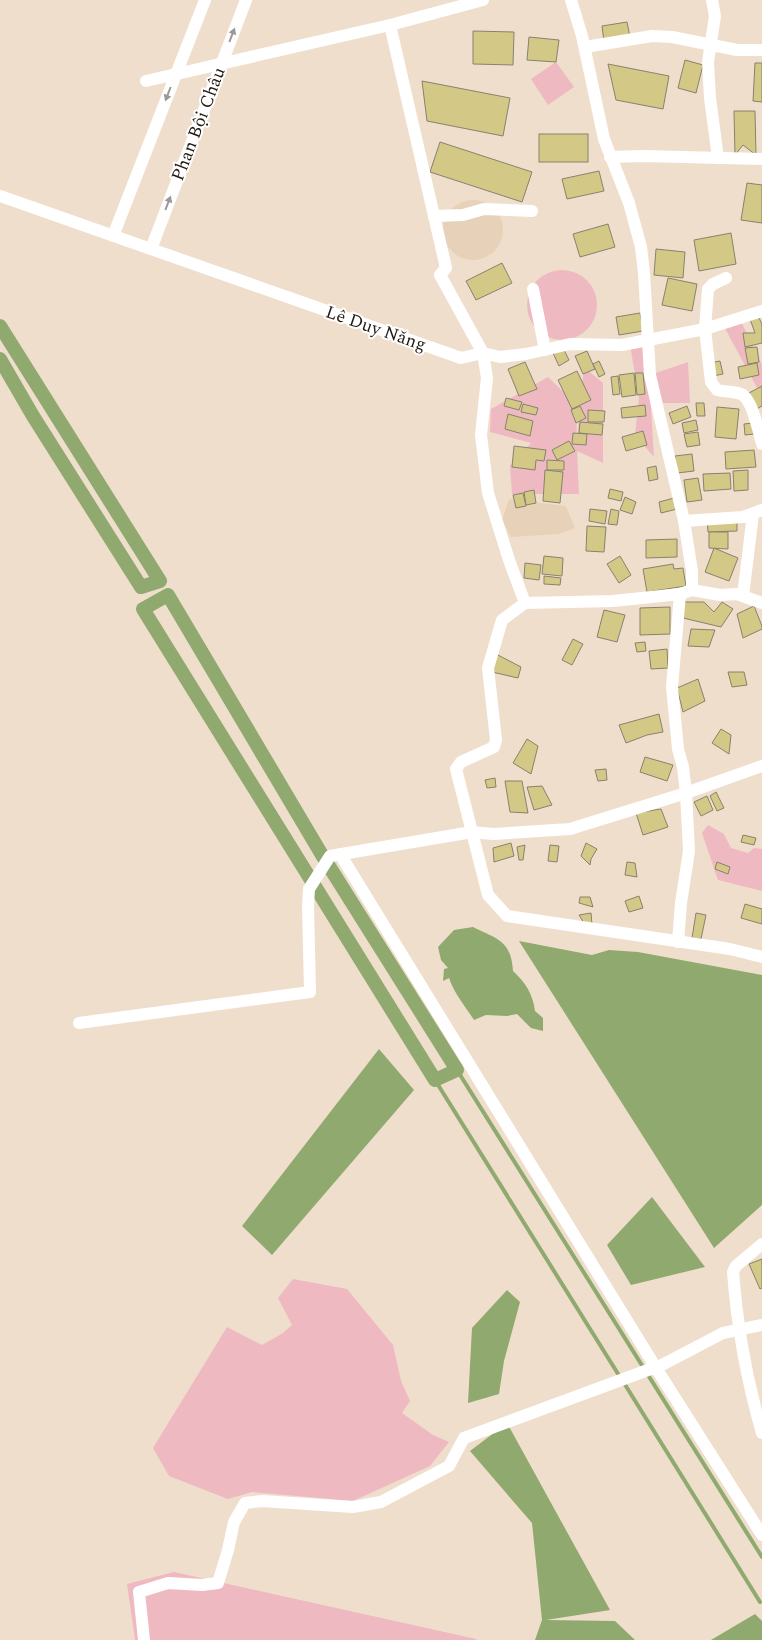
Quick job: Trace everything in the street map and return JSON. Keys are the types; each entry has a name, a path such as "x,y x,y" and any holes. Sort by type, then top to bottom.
{"street":[{"path":"113,236 205,0"},
{"name":"Phan Bội Châu","path":"151,249 246,0"},
{"path":"146,81 390,25 483,0"},
{"path":"571,0 585,47 604,139 629,203 641,247 650,375 684,521 692,570 686,592 672,687 678,749 683,767 686,793 689,851 681,903 678,942"},
{"path":"712,0 715,16 708,62 710,98 718,158"},
{"path":"390,25 446,268 440,275 483,353 487,378 480,435 488,493 525,603"},
{"path":"585,47 652,36 672,37 737,50 762,50"},
{"path":"610,156 762,160"},
{"name":"Lê Duy Năng","path":"0,196 461,358 483,353 500,357 570,344 622,344 648,340 705,329 762,311"},
{"path":"434,216 463,215 484,208 532,211"},
{"path":"726,278 713,284 708,289 705,329 711,382 717,390 745,396 753,414 762,444"},
{"path":"533,290 545,350"},
{"path":"684,521 735,518 757,512 743,596"},
{"path":"762,603 737,594 720,595 686,592 613,601 525,603 502,620 488,668 496,740 494,747 461,762 456,769 488,895 508,916 730,949 762,957"},
{"path":"79,1023 310,992 308,905 311,886 335,855 472,832 493,834 570,830 686,793 762,766"},
{"path":"335,855 652,1369 762,1535"},
{"path":"762,1244 736,1266 733,1272 740,1330 755,1408 762,1433"},
{"path":"144,1640 139,1592 168,1583 202,1586 218,1583 234,1522 245,1503 262,1502 353,1507 381,1502 449,1466 464,1438 652,1369 723,1333 762,1325"}],"shaded area":[{"path":"556,62 574,87 548,105 531,79"},
{"path":"473,200 489,205 494,209 498,214 503,230 498,246 494,251 489,255 473,260 457,255 452,251 448,246 443,230 448,214 452,209 457,205"},
{"path":"562,270 581,276 591,286 597,305 591,324 581,334 562,340 543,334 533,324 527,305 533,286 543,276"},
{"path":"737,313 762,365 762,397 721,321"},
{"path":"648,342 650,375 688,362 690,403 659,403 649,376 654,457 635,435 639,398 630,345"},
{"path":"584,367 603,383 603,463 577,451 579,494 512,494 510,466 531,443 490,432 491,409 548,377 576,404 577,440"},
{"path":"509,499 566,506 575,528 559,534 511,537 502,520"},
{"path":"708,825 724,834 731,848 748,853 754,848 762,849 762,891 718,880 702,833"},
{"path":"473,927 496,938 506,947 512,961 513,971 528,989 535,1011 543,1018 543,1031 531,1028 517,1014 507,1016 486,1015 474,1020 449,978 443,981 444,969 448,968 441,960 438,947 454,930"},
{"path":"519,941 592,955 609,950 638,952 762,975 762,1205 714,1248"},
{"path":"379,1049 414,1090 272,1255 242,1226"},
{"path":"652,1197 705,1267 631,1285 607,1245"},
{"path":"293,1279 347,1289 393,1345 401,1381 410,1401 402,1413 433,1435 449,1442 430,1466 353,1501 252,1492 228,1499 169,1476 153,1448 227,1327 262,1345 283,1333 292,1325 278,1298"},
{"path":"507,1290 520,1302 504,1361 499,1394 468,1403 472,1328"},
{"path":"507,1423 610,1610 546,1620 615,1621 635,1640 535,1640 542,1620 532,1523 470,1451"},
{"path":"174,1572 476,1640 135,1640 127,1584"},
{"path":"755,1614 762,1621 762,1640 711,1640"}],"building":[{"path":"627,22 630,37 604,42 602,26"},
{"path":"473,31 514,32 513,65 473,64"},
{"path":"529,37 559,40 556,62 527,60"},
{"path":"685,60 703,65 696,93 678,88"},
{"path":"755,63 762,63 762,102 753,101"},
{"path":"608,64 669,76 663,109 616,100"},
{"path":"422,81 510,98 503,136 427,121"},
{"path":"734,111 755,111 756,155 743,145 735,155"},
{"path":"539,134 588,134 588,162 539,162"},
{"path":"440,142 532,172 522,202 430,172"},
{"path":"599,171 604,191 567,199 562,179"},
{"path":"747,183 762,185 762,223 741,220"},
{"path":"608,224 615,247 580,257 573,234"},
{"path":"731,233 736,264 699,271 694,240"},
{"path":"656,249 685,252 683,278 654,275"},
{"path":"502,263 512,283 476,300 466,281"},
{"path":"668,278 697,284 692,311 662,305"},
{"path":"640,313 643,331 619,335 616,317"},
{"path":"758,316 762,324 762,343 745,347 743,333 755,333 750,319"},
{"path":"757,347 759,362 748,364 745,348"},
{"path":"563,348 569,360 559,366 553,353"},
{"path":"587,351 595,369 583,374 575,356"},
{"path":"599,361 605,374 599,377 593,364"},
{"path":"720,361 723,374 713,376 710,363"},
{"path":"525,362 537,389 519,396 508,369"},
{"path":"757,363 759,375 740,379 738,367"},
{"path":"577,371 591,400 572,409 558,380"},
{"path":"634,373 636,395 622,397 619,375"},
{"path":"635,373 643,373 645,394 637,395"},
{"path":"618,376 620,394 613,395 611,377"},
{"path":"762,386 762,406 755,410 747,394"},
{"path":"506,398 522,402 519,410 504,406"},
{"path":"696,403 704,403 705,416 697,416"},
{"path":"523,404 538,408 536,415 521,412"},
{"path":"645,405 646,416 622,418 621,408"},
{"path":"580,406 586,418 576,423 571,410"},
{"path":"687,406 691,417 673,424 669,413"},
{"path":"717,407 739,409 736,439 715,437"},
{"path":"588,410 605,411 604,422 588,422"},
{"path":"508,414 533,421 530,436 505,429"},
{"path":"696,420 698,430 684,433 682,423"},
{"path":"580,422 603,424 602,435 579,433"},
{"path":"753,423 754,434 745,435 744,424"},
{"path":"643,431 647,445 626,451 622,437"},
{"path":"698,432 700,445 687,447 684,434"},
{"path":"573,433 587,434 586,445 572,444"},
{"path":"569,441 575,451 557,460 552,450"},
{"path":"514,446 546,450 544,461 536,460 535,470 512,467"},
{"path":"754,450 756,467 726,469 725,452"},
{"path":"692,454 694,471 677,473 675,456"},
{"path":"547,460 564,461 564,470 547,470"},
{"path":"656,466 658,479 649,481 647,468"},
{"path":"545,470 563,472 560,503 543,501"},
{"path":"748,470 748,490 734,491 733,471"},
{"path":"730,473 731,489 704,491 703,474"},
{"path":"698,478 702,500 687,502 684,480"},
{"path":"610,489 623,492 621,501 608,498"},
{"path":"534,490 536,503 526,505 524,492"},
{"path":"523,493 526,506 516,508 513,495"},
{"path":"625,497 636,502 632,514 620,510"},
{"path":"674,498 677,509 661,513 659,502"},
{"path":"590,509 607,511 605,524 589,521"},
{"path":"611,509 619,511 617,525 608,524"},
{"path":"707,520 737,520 737,531 708,532"},
{"path":"587,526 606,527 604,552 586,551"},
{"path":"709,532 728,532 728,549 709,548"},
{"path":"677,539 677,557 646,558 646,540"},
{"path":"714,548 738,558 729,581 705,572"},
{"path":"544,556 563,558 562,576 542,574"},
{"path":"620,556 631,575 619,583 607,564"},
{"path":"525,563 541,565 539,580 524,578"},
{"path":"673,564 674,569 683,568 686,586 647,592 643,569"},
{"path":"544,576 561,578 560,585 544,584"},
{"path":"683,602 704,602 714,612 722,602 733,609 721,627 683,618"},
{"path":"754,606 762,629 743,638 737,614"},
{"path":"670,607 670,634 640,635 640,608"},
{"path":"604,610 625,615 617,642 597,637"},
{"path":"691,629 715,630 709,647 688,646"},
{"path":"573,639 583,644 572,665 562,660"},
{"path":"645,642 646,651 637,652 635,643"},
{"path":"667,649 668,668 651,669 649,651"},
{"path":"496,654 521,667 518,678 492,672"},
{"path":"728,672 744,672 747,685 732,687"},
{"path":"698,679 705,701 683,712 677,688"},
{"path":"659,714 663,732 647,735 626,743 619,725"},
{"path":"721,729 731,735 729,754 712,743"},
{"path":"527,739 538,746 531,774 513,763"},
{"path":"645,757 673,765 667,781 640,772"},
{"path":"606,769 607,780 598,781 595,770"},
{"path":"495,778 496,787 487,788 485,780"},
{"path":"505,781 522,781 528,813 510,812"},
{"path":"542,786 552,805 534,810 527,787"},
{"path":"716,792 724,808 717,811 710,796"},
{"path":"707,796 713,810 701,816 694,802"},
{"path":"661,809 668,827 643,835 636,813"},
{"path":"743,835 756,838 754,845 741,842"},
{"path":"511,843 514,856 494,862 493,848"},
{"path":"586,843 597,849 590,865 581,856"},
{"path":"525,845 523,860 519,860 517,847"},
{"path":"550,845 559,846 557,862 548,861"},
{"path":"627,862 635,863 637,877 625,875"},
{"path":"717,862 730,867 728,874 715,869"},
{"path":"639,896 643,908 629,912 625,901"},
{"path":"580,897 590,897 593,907 579,903"},
{"path":"745,904 762,909 762,924 741,918"},
{"path":"591,913 592,924 584,923 579,915"},
{"path":"696,913 706,915 701,939 692,938"},
{"path":"762,1259 762,1288 760,1289 749,1264"}],"waterway":[{"path":"0,326 160,581 141,587 33,416 0,359"},
{"path":"168,595 322,855 457,1070 435,1080 143,609 168,595"},
{"path":"457,1070 762,1557"},
{"path":"435,1080 620,1377"},
{"path":"624,1383 760,1602"}]}
